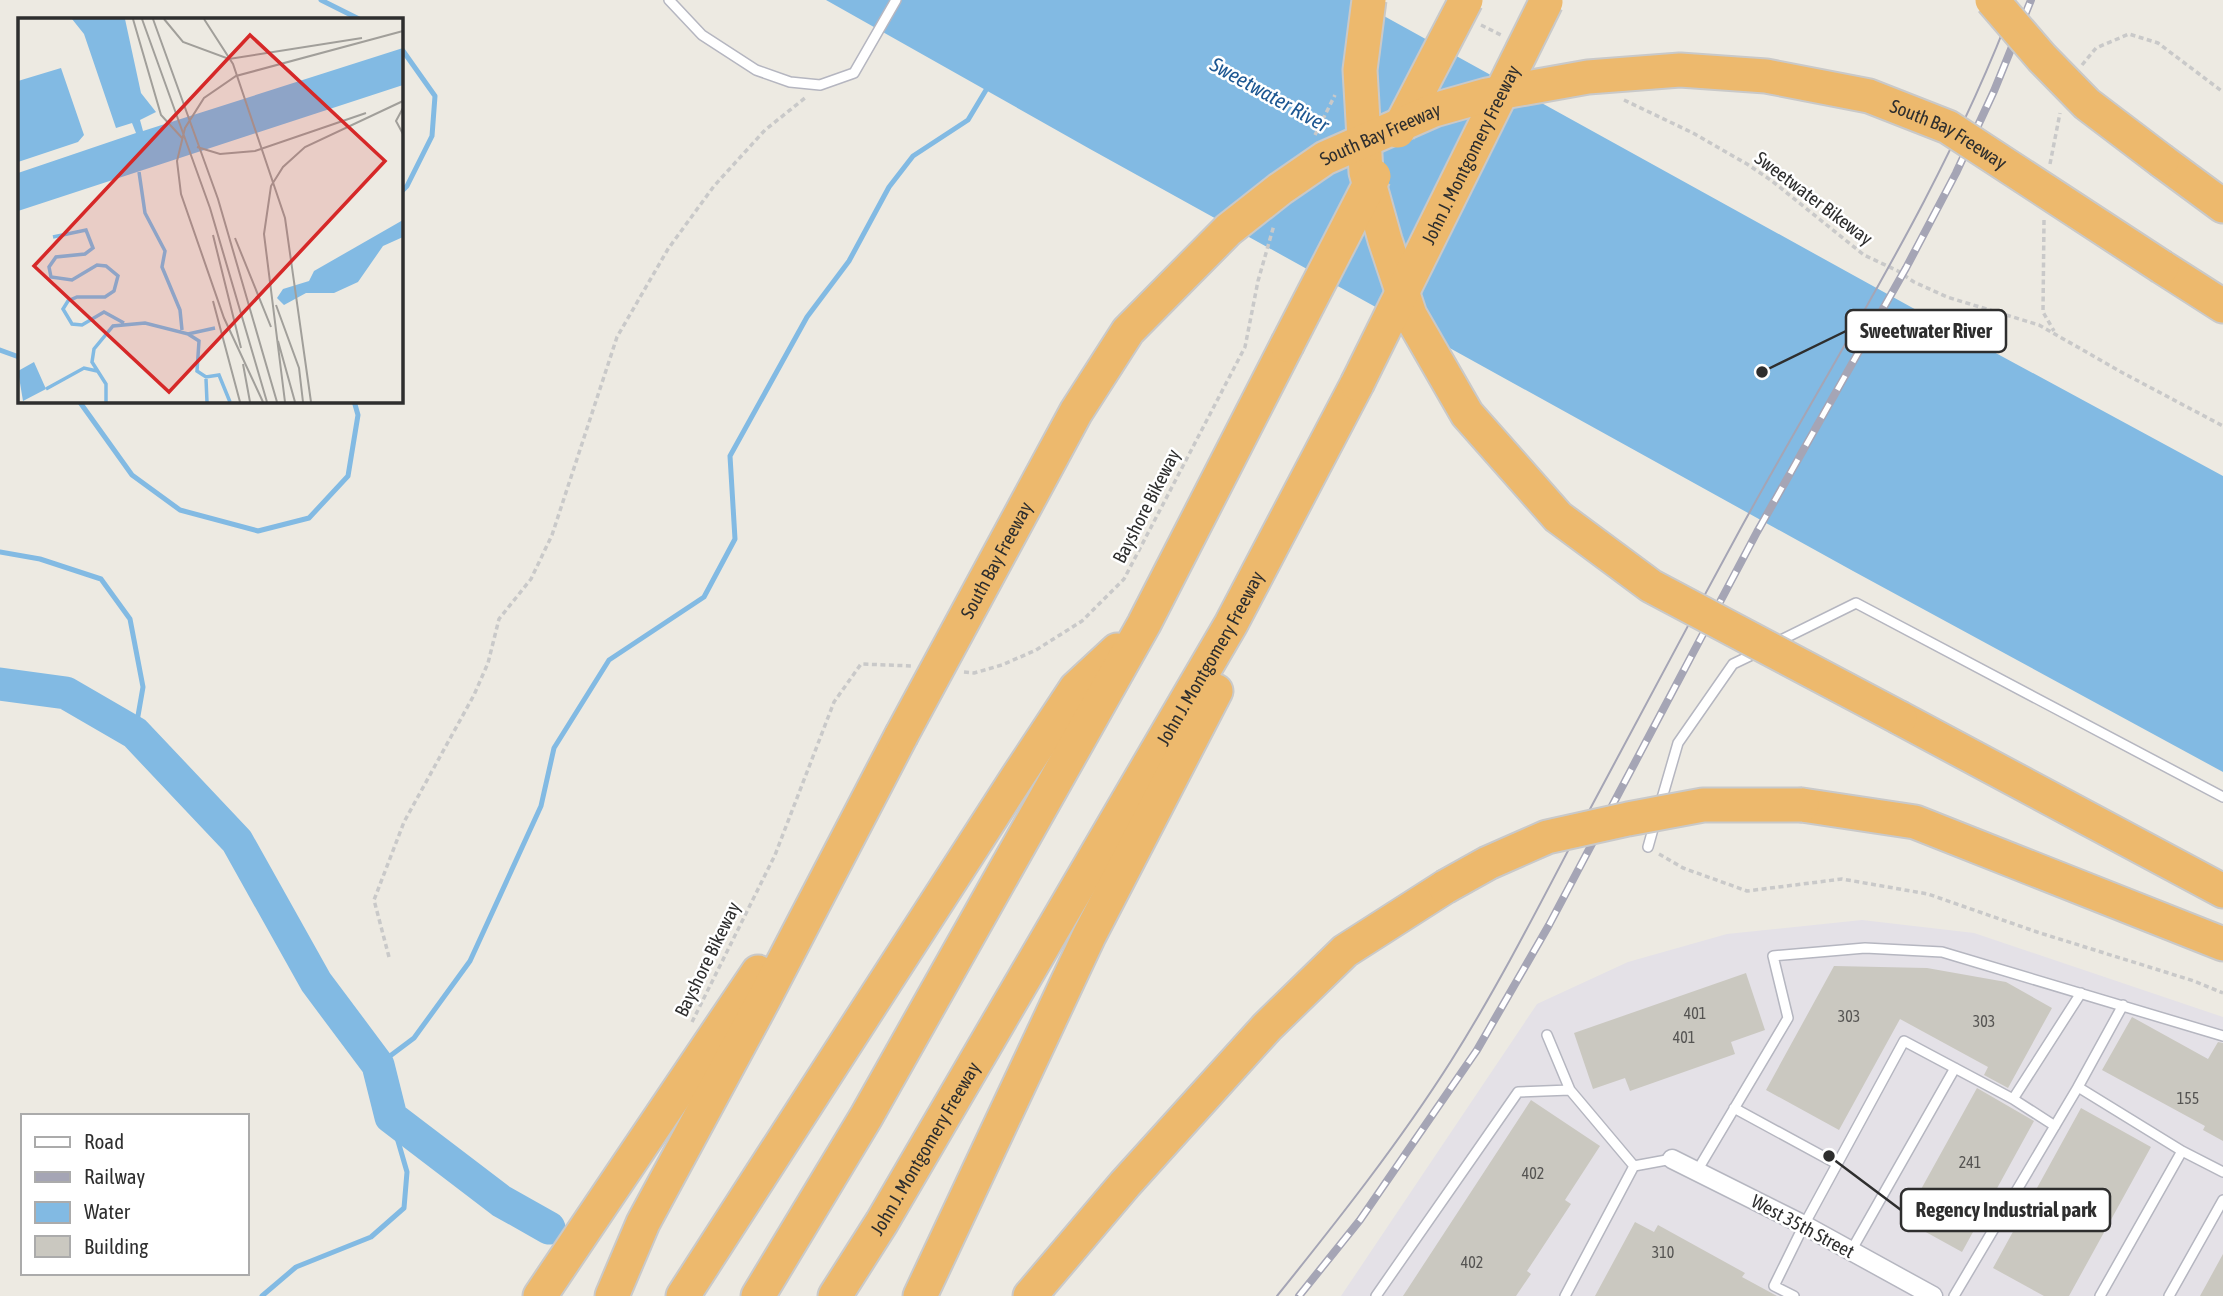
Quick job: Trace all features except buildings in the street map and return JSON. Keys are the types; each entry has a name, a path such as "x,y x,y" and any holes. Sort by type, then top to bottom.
{"highway":[{"path":"1369,0 1360,70 1366,172 1410,315 1467,414 1558,517 1651,586 2223,891"},
{"path":"1992,0 2042,58 2087,104 2223,206"},
{"name":"John J. Montgomery Freeway","path":"835,1296 882,1222 1231,624 1357,384 1547,1"},
{"path":"758,1296 866,1117 1144,624 1287,345 1472,12"},
{"name":"South Bay Freeway","path":"841,848 1076,412 1128,331 1228,230 1280,189 1325,158 1434,110 1487,95 1588,77 1680,70 1766,76 1870,96 1948,127 2223,306"},
{"path":"683,1296 1076,688 1144,624"},
{"path":"920,1296 1089,936 1217,688 1231,624"},
{"path":"1030,1296 1183,1118 1267,1027 1345,951 1445,887 1488,863 1547,837 1628,818 1703,805 1802,805 1915,822 2223,944"},
{"path":"540,1296 841,848"},
{"path":"612,1296 643,1223 764,999 841,848"},
{"path":"1056,1296 1136,1197 1183,1118"}],"street":[{"name":"West 35th Street","path":"1672,1159 1804,1225 1933,1296"}],"lane":[{"path":"669,0 702,35 756,70 790,82 820,85 854,73 897,0"},
{"path":"1648,848 1678,744 1733,664 1856,603 2223,797"},
{"path":"1697,1171 1788,1018 1773,956 1865,948 1942,952 2223,1036"},
{"path":"2013,1099 2081,993"},
{"path":"1954,1296 2078,1087 2123,1005"},
{"path":"1546,1035 1570,1090 1634,1166"},
{"path":"1794,1296 1774,1286 1904,1041 2013,1099 2055,1126"},
{"path":"1851,1251 1955,1068"},
{"path":"2078,1087 2182,1151 2223,1172"},
{"path":"1376,1296 1518,1092 1570,1090"},
{"path":"1734,1108 1837,1164"},
{"path":"2100,1296 2182,1151"},
{"path":"1634,1166 1672,1159"},
{"path":"1565,1296 1634,1166"},
{"path":"2169,1296 2223,1200"}],"path":[{"path":"1472,12 1503,36"},
{"path":"2075,72 2096,48 2129,34 2158,43 2223,92"},
{"path":"389,957 374,900 404,822 474,695 488,663 499,619 531,579 552,535 617,337 668,250 714,186 765,130 820,85"},
{"name":"Sweetwater Bikeway","path":"1616,97 1692,133 1747,164 1864,255 1947,297 2028,320 2223,426"},
{"path":"2049,171 2062,107"},
{"path":"2045,208 2043,312 2056,334"},
{"name":"Bayshore Bikeway","path":"974,673 1036,650 1082,621 1124,579 1245,347 1258,281"},
{"name":"Bayshore Bikeway","path":"689,1028 775,855 834,702 861,664 910,666"},
{"path":"1648,848 1684,868 1747,891 1842,879 1928,894 2037,932 2194,981 2223,993"}],"shaded area":[{"path":"1862,920 1974,933 2223,1017 2223,1296 1341,1296 1537,1004 1628,962 1727,934"}],"water":[{"name":"Sweetwater River","path":"826,0 1355,0 2223,476 2223,772 1853,571"}],"waterway":[{"path":"321,0 357,18"},
{"path":"402,49 435,96 432,136 402,191"},
{"path":"378,1065 414,1038 470,961 541,806 554,748 609,660 704,597 735,539 730,456 807,317 849,261 889,187 913,156 968,120 986,90"},
{"path":"0,350 18,357"},
{"path":"80,402 132,475 180,510 258,531 309,518 348,476 358,415 354,402"},
{"path":"0,552 40,559 101,579 130,619 143,687 135,733"},
{"path":"0,684 66,693 135,733 237,841 316,982 378,1065 391,1117 501,1201 549,1228"},
{"path":"262,1296 296,1267 371,1237 404,1208 407,1172 391,1117"}],"tram line":[{"path":"1277,1296 1410,1122 1486,1003 1742,526 1923,203 1957,136 2015,0"}],"railway":[{"path":"1299,1296 1360,1220 1477,1050 1549,925 1757,532 1906,268 1956,173 1994,91 2031,0"}],"place":[{"name":"Sweetwater River","path":"1762,372"},
{"name":"Regency Industrial park","path":"1829,1156"}]}
